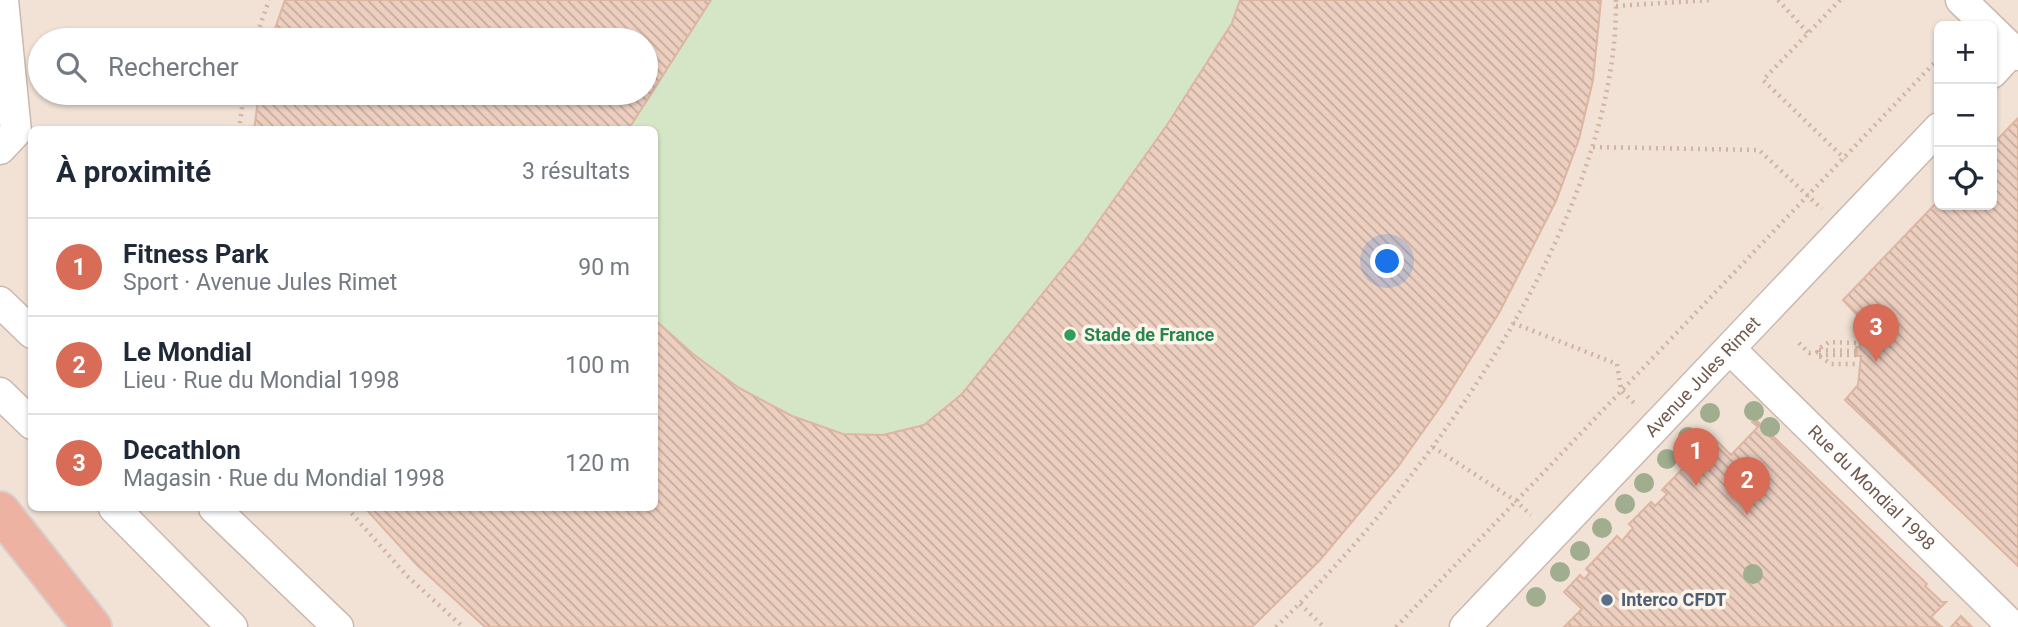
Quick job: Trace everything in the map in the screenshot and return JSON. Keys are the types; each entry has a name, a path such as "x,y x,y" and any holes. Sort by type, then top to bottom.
{"highway":[{"path":"0,511 92,627"}],"street":[{"path":"0,149 16,132 3,0"},
{"path":"1961,0 1983,21"},
{"path":"1997,35 2016,53 1997,69"},
{"name":"Avenue Jules Rimet","path":"1474,624 1569,514 1934,133"},
{"path":"0,302 28,328"},
{"name":"Rue du Mondial 1998","path":"1730,349 2013,627"},
{"path":"0,393 28,420"},
{"path":"117,511 232,627"},
{"path":"217,511 338,627"}],"path":[{"path":"259,28 269,0"},
{"path":"1276,627 1365,534 1433,447 1513,323 1569,211 1593,147 1607,86 1616,3 1710,0"},
{"path":"1778,0 1808,33"},
{"path":"1840,0 1763,80 1845,159"},
{"path":"1396,627 1934,63"},
{"path":"240,126 242,105"},
{"path":"1593,147 1759,150 1822,209"},
{"path":"1513,323 1618,364 1621,390 1636,405"},
{"path":"1818,352 1829,342 1856,343"},
{"path":"1799,343 1809,353 1857,353"},
{"path":"1818,352 1830,363 1857,364"},
{"path":"1433,447 1516,501 1531,515"},
{"path":"349,511 407,576 463,627"},
{"path":"1300,604 1324,627"}],"shaded area":[{"path":"0,0 2018,0 2018,627 0,627"}],"green space":[{"name":"Stade de France","path":"285,0 1601,0 1591,86 1574,152 1550,214 1501,310 1439,408 1370,499 1293,586 1252,627 485,627 417,565 368,511 658,511 658,126 255,126 257,105 658,105 658,28 275,28"}],"building":[{"path":"285,0 711,0 658,83 658,28 275,28"},
{"name":"Stade de France","path":"1240,0 1601,0 1593,80 1579,139 1556,201 1499,313 1443,403 1397,468 1320,560 1252,627 485,627 417,565 368,511 658,511 658,323 693,354 739,388 792,416 843,434 883,435 924,425 962,394 1081,246 1167,125 1232,23"},
{"path":"257,105 644,105 631,126 255,126"},
{"path":"2018,118 2018,566 1845,400 1858,385 1861,356 1857,356 1856,347 1860,347 1858,316 1843,300 1934,205 1934,210 1997,210 1997,140"},
{"path":"1755,419 1927,584 1925,586 1942,602 1946,602 1931,617 1942,627 1564,627 1582,609 1564,592 1580,575 1584,579 1590,573 1586,569 1617,536 1622,541 1633,528 1629,524 1651,502 1655,506 1667,494 1662,490 1691,460 1695,464 1702,458 1697,454 1713,437 1731,455 1758,427 1752,422"},
{"path":"1961,616 1972,627 1951,627"}],"place":[{"name":"Stade de France","path":"1070,335"},
{"name":"Decathlon","path":"1876,362"},
{"name":"Fitness Park","path":"1696,486"},
{"name":"Le Mondial","path":"1747,515"},
{"name":"Interco CFDT","path":"1607,600"}]}
